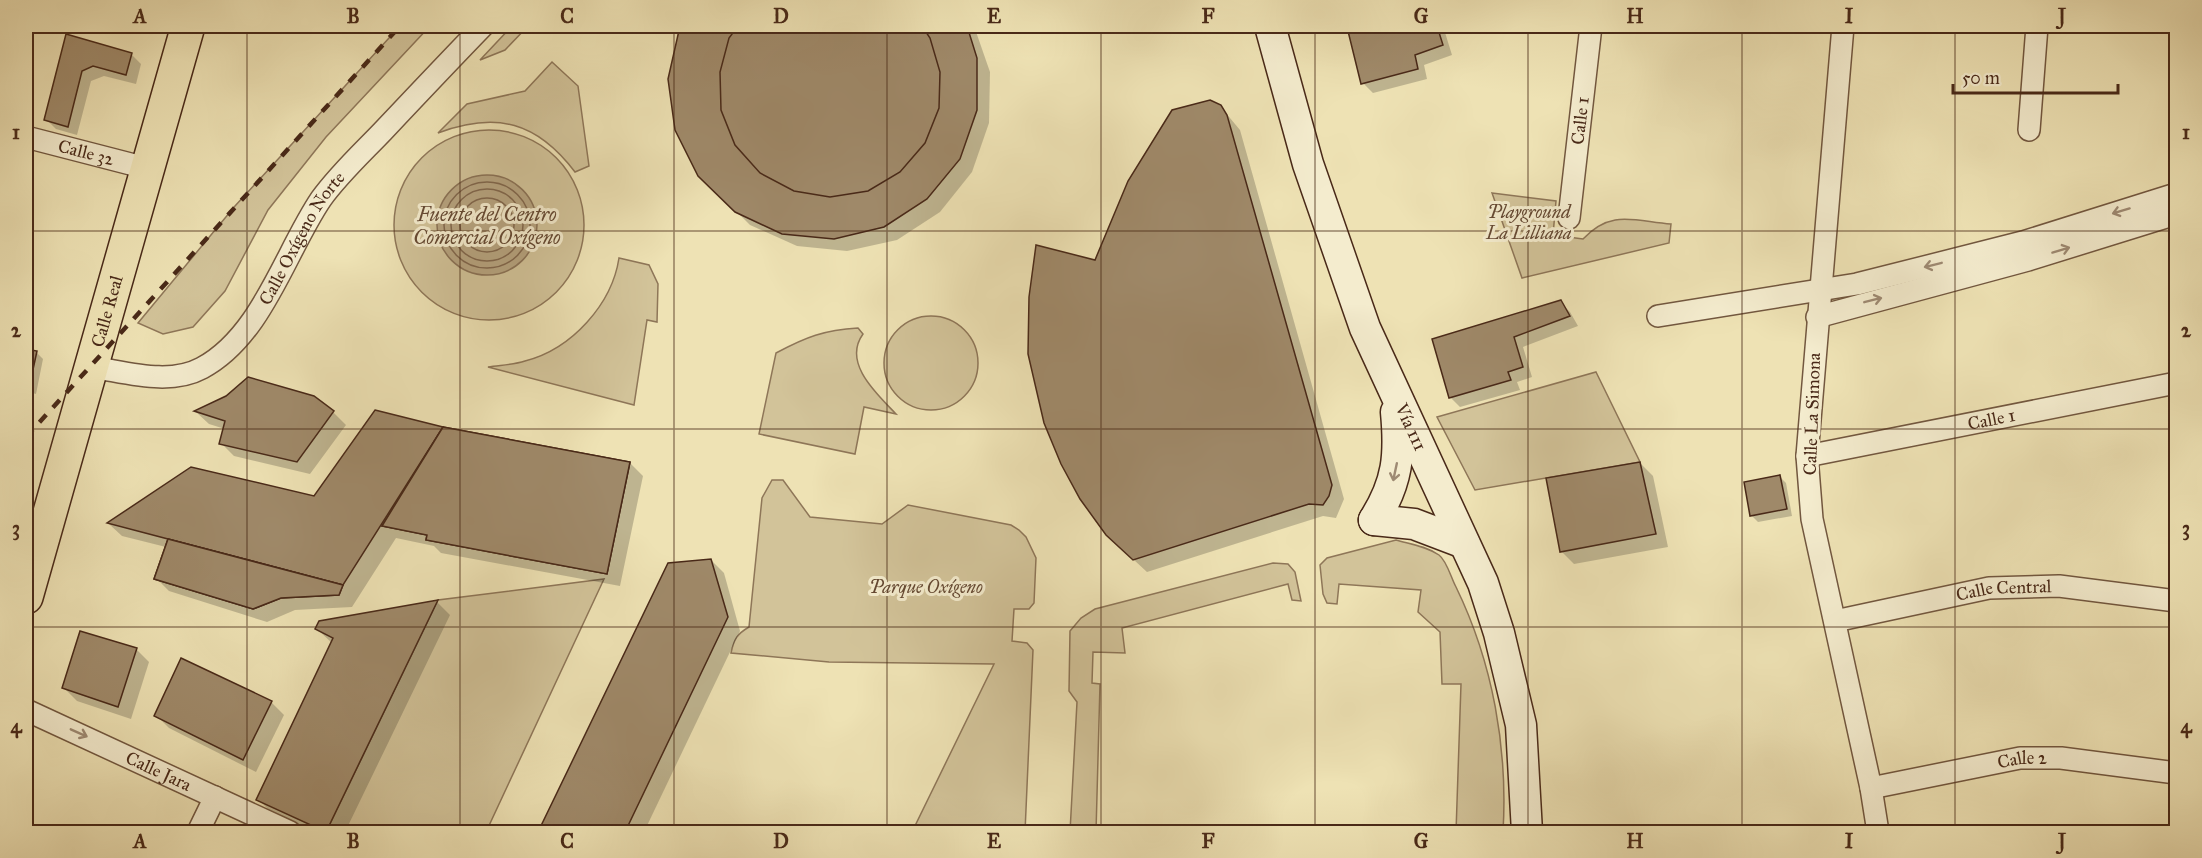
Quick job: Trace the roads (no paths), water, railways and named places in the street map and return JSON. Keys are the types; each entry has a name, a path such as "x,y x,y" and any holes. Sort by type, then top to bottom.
{"main road":[{"name":"Calle Real","path":"26,597 188,26"},
{"name":"Vía 111","path":"1270,26 1308,164 1338,256 1365,328 1483,583 1514,686 1521,725 1527,832"},
{"path":"1394,394 1399,446 1396,473 1386,501 1374,520 1414,524 1464,543"}],"street":[{"name":"Calle Oxígeno Norte","path":"91,366 175,377 189,375 217,358 238,338 260,309 306,224 337,179 483,26"},
{"name":"Calle 1","path":"1569,218 1591,26"},
{"name":"Calle La Simona","path":"1843,26 1807,456 1812,519 1871,788 1878,832"},
{"path":"2029,130 2037,26"},
{"name":"Calle 32","path":"26,137 146,168"},
{"path":"1658,316 1857,284 2023,242 2176,194"},
{"path":"1817,317 2028,260 2176,214"},
{"name":"Calle 1","path":"1807,456 2176,383"},
{"name":"Calle Central","path":"1835,621 1989,588 2059,586 2176,601"},
{"name":"Calle Jara","path":"26,710 290,832"},
{"name":"Calle 2","path":"1871,788 2020,758 2061,758 2176,773"},
{"path":"198,832 215,798"}],"water":[{"name":"Fuente del Centro Comercial Oxígeno","path":"487,175 506,179 522,190 533,206 537,225 533,244 522,260 506,271 487,275 468,271 452,260 441,244 437,225 441,206 452,190 468,179"}],"railway":[{"path":"26,437 400,26"}],"park label":[{"name":"Playground La Lilliana","path":"1529,222"},
{"name":"Parque Oxígeno","path":"926,587"}]}
